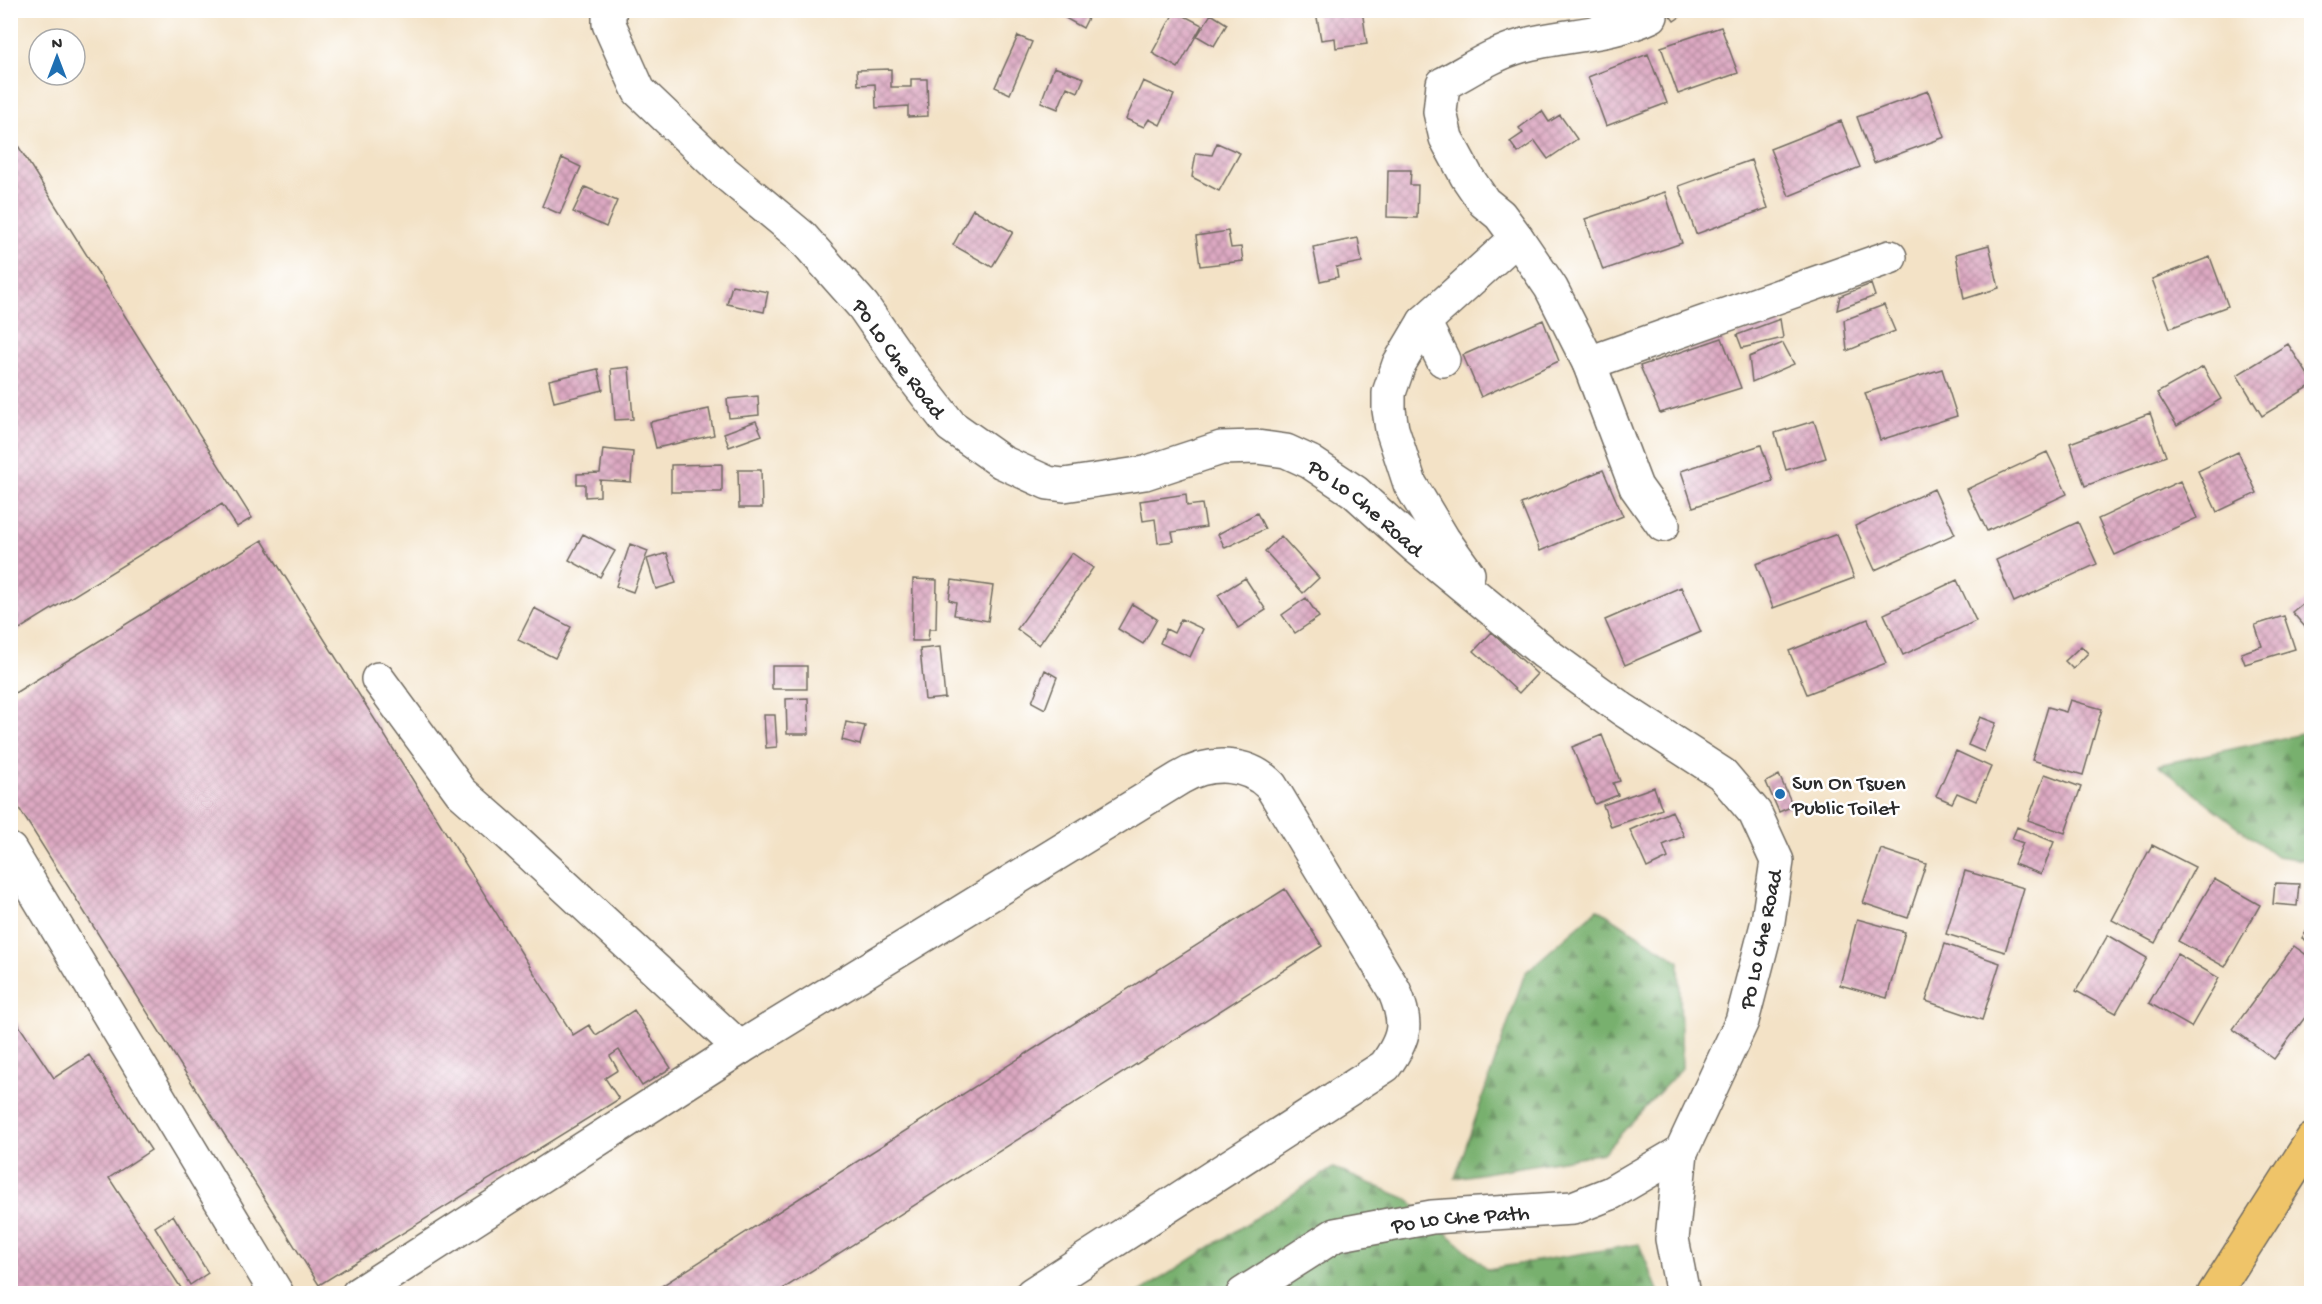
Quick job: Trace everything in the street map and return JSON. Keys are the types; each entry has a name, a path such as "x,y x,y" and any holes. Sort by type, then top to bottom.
{"main road":[{"path":"2214,1293 2312,1140"}],"street":[{"name":"Po Lo Che Road","path":"609,10 609,24 639,91 724,172 801,236 863,306 909,372 951,426 1002,462 1048,483 1064,485 1145,473 1221,448 1257,447 1286,451 1310,462 1354,492 1415,546 1545,653 1612,702 1722,774 1755,813 1777,861 1768,921 1742,1022 1681,1152 1672,1239 1683,1293"},
{"path":"1651,16 1623,27 1507,51 1443,84 1440,112 1446,138 1467,177 1484,202 1500,215 1551,288 1589,363 1636,488 1663,525"},
{"path":"1494,610 1443,539 1410,484 1392,429 1389,393 1400,364 1424,322 1517,238"},
{"path":"1589,363 1890,257"},
{"path":"1424,322 1443,360"},
{"path":"378,679 461,792 740,1048"},
{"path":"358,1293 740,1048 1192,771 1215,766 1248,770 1265,779 1271,786 1394,990 1402,1008 1404,1030 1395,1052 1385,1066 1032,1293"},
{"path":"10,850 277,1293"},
{"name":"Po Lo Che Path","path":"1243,1293 1335,1235 1432,1217 1573,1208 1611,1193 1681,1152"}],"green space":[{"path":"2311,732 2311,845 2303,860 2276,856 2158,765"},
{"path":"1598,909 1679,961 1682,1068 1603,1153 1455,1178 1525,973"},
{"path":"1333,1168 1407,1199 1488,1269 1639,1244 1659,1293 1137,1294"}],"building":[{"path":"1051,10 1092,10 1083,28"},
{"path":"1362,10 1367,44 1336,48 1335,38 1321,40 1316,12"},
{"path":"1666,10 1690,10 1674,21"},
{"path":"1175,11 1202,25 1178,68 1152,53"},
{"path":"1211,14 1227,24 1214,46 1197,36"},
{"path":"1721,27 1738,73 1678,94 1661,47"},
{"path":"1018,36 1032,42 1010,94 995,87"},
{"path":"1648,54 1667,103 1606,126 1588,77"},
{"path":"1054,67 1084,78 1078,92 1067,87 1058,109 1041,102"},
{"path":"891,69 891,87 911,87 911,79 927,79 928,116 908,117 908,106 876,108 875,84 858,85 857,70"},
{"path":"1143,81 1174,95 1160,125 1149,119 1144,127 1126,119"},
{"path":"1928,91 1945,137 1874,163 1857,117"},
{"path":"1542,111 1549,122 1560,115 1577,139 1548,159 1535,141 1518,153 1510,142 1523,133 1519,128"},
{"path":"1841,121 1860,167 1789,196 1770,149"},
{"path":"10,133 252,518 237,527 222,504 10,635"},
{"path":"1217,143 1240,153 1219,191 1192,177 1196,153 1212,155"},
{"path":"562,158 581,167 560,214 542,206"},
{"path":"1751,160 1768,208 1696,234 1679,186"},
{"path":"1388,170 1411,170 1410,185 1418,185 1417,218 1387,217"},
{"path":"585,187 617,201 606,227 573,212"},
{"path":"1665,192 1682,243 1603,270 1585,219"},
{"path":"973,209 1013,232 992,267 953,245"},
{"path":"1228,231 1231,248 1241,247 1243,261 1200,266 1196,236"},
{"path":"1358,238 1362,262 1336,267 1338,277 1320,281 1313,247"},
{"path":"1989,245 1999,288 1964,299 1956,254"},
{"path":"2210,257 2228,306 2170,328 2152,279"},
{"path":"1871,284 1875,296 1837,310 1840,296"},
{"path":"732,285 768,292 764,312 727,304"},
{"path":"1884,305 1895,331 1847,351 1844,320"},
{"path":"1780,319 1783,338 1742,348 1737,335"},
{"path":"1543,320 1559,361 1481,397 1463,355"},
{"path":"1722,338 1741,388 1660,413 1640,366"},
{"path":"1783,343 1794,364 1752,382 1749,357"},
{"path":"2288,344 2312,381 2312,385 2262,416 2237,375"},
{"path":"629,367 633,419 615,420 611,369"},
{"path":"2203,367 2221,399 2177,426 2157,393"},
{"path":"598,369 603,390 554,402 549,380"},
{"path":"1942,369 1957,416 1880,440 1865,393"},
{"path":"758,396 759,415 729,418 727,399"},
{"path":"709,409 714,435 656,448 650,422"},
{"path":"2150,413 2166,456 2085,486 2070,443"},
{"path":"756,421 762,435 729,447 724,433"},
{"path":"1814,421 1826,458 1786,470 1775,433"},
{"path":"1761,445 1773,481 1693,507 1681,471"},
{"path":"603,449 633,452 631,482 600,480 600,496 585,497 585,484 577,484 577,474 600,473"},
{"path":"2047,452 2067,494 1987,531 1967,489"},
{"path":"2238,452 2257,493 2217,512 2198,471"},
{"path":"722,464 722,492 671,492 671,465"},
{"path":"738,470 761,470 762,508 739,508"},
{"path":"1603,470 1623,516 1540,551 1521,504"},
{"path":"2180,481 2197,518 2115,555 2098,519"},
{"path":"1934,489 1955,534 1875,570 1855,526"},
{"path":"1186,494 1187,506 1202,504 1206,527 1172,532 1174,541 1158,543 1155,519 1143,521 1140,501"},
{"path":"1257,513 1265,529 1225,548 1218,534"},
{"path":"2078,522 2097,564 2014,602 1996,560"},
{"path":"583,534 615,551 600,577 569,560"},
{"path":"1837,534 1854,578 1773,608 1756,564"},
{"path":"1281,536 1319,578 1303,593 1265,551"},
{"path":"262,540 573,1035 589,1025 596,1035 634,1010 671,1068 642,1086 619,1050 610,1056 618,1070 605,1078 619,1099 319,1285 10,794 10,696"},
{"path":"630,544 648,551 633,592 616,586"},
{"path":"667,553 676,583 656,589 647,559"},
{"path":"1072,553 1093,568 1039,645 1017,629"},
{"path":"1245,578 1266,610 1238,628 1218,595"},
{"path":"913,579 937,580 936,629 929,629 928,641 912,641"},
{"path":"952,580 993,586 988,621 954,615 956,602 949,600"},
{"path":"1957,580 1976,621 1903,655 1884,614"},
{"path":"1681,587 1701,632 1625,665 1605,620"},
{"path":"2312,596 2312,635 2292,612"},
{"path":"1306,598 1319,617 1295,633 1282,615"},
{"path":"1132,604 1157,619 1143,644 1118,629"},
{"path":"534,608 571,627 555,658 518,640"},
{"path":"2284,616 2295,649 2245,664 2241,653 2262,646 2255,625"},
{"path":"1181,619 1203,629 1190,657 1160,643 1166,629 1174,633"},
{"path":"1868,619 1886,663 1807,694 1789,651"},
{"path":"1492,632 1537,674 1519,693 1474,651"},
{"path":"2081,646 2088,653 2073,669 2065,661"},
{"path":"940,647 945,698 925,700 920,649"},
{"path":"772,666 807,666 807,689 772,689"},
{"path":"1045,670 1057,677 1045,709 1032,702"},
{"path":"808,698 809,734 787,734 786,699"},
{"path":"2070,700 2102,709 2083,775 2032,760 2048,707 2066,712"},
{"path":"764,715 775,715 777,747 766,748"},
{"path":"1980,717 1996,723 1984,752 1968,745"},
{"path":"846,722 865,726 860,745 842,740"},
{"path":"1602,735 1620,781 1613,783 1618,795 1595,804 1572,747"},
{"path":"1956,751 1991,767 1976,801 1957,793 1952,803 1936,796"},
{"path":"2045,774 2081,787 2065,833 2028,820"},
{"name":"Sun On Tsuen Public Toilet","path":"1779,775 1793,806 1779,812 1766,782"},
{"path":"1654,787 1662,809 1611,827 1603,805"},
{"path":"1672,811 1684,836 1663,845 1668,858 1647,868 1630,830"},
{"path":"2017,827 2054,842 2041,874 2014,864 2023,843 2012,839"},
{"path":"2152,845 2195,867 2155,943 2112,920"},
{"path":"1881,849 1926,864 1908,918 1863,903"},
{"path":"1965,871 2024,888 2005,952 1946,934"},
{"path":"2214,879 2260,905 2225,967 2178,941"},
{"path":"2275,883 2299,884 2297,906 2273,904"},
{"path":"1285,889 1322,946 775,1294 649,1294"},
{"path":"1857,919 1905,932 1887,998 1840,985"},
{"path":"2312,922 2312,944 2302,938"},
{"path":"2108,935 2147,958 2116,1013 2076,991"},
{"path":"1945,944 2000,963 1982,1020 1926,1001"},
{"path":"2294,946 2312,959 2312,1008 2274,1059 2233,1029"},
{"path":"2177,954 2219,978 2191,1027 2149,1003"},
{"path":"10,1012 54,1078 89,1055 151,1150 109,1178 185,1294 10,1294"},
{"path":"173,1215 208,1273 190,1285 155,1227"}],"place":[{"name":"Sun On Tsuen Public Toilet","path":"1780,794"}]}
